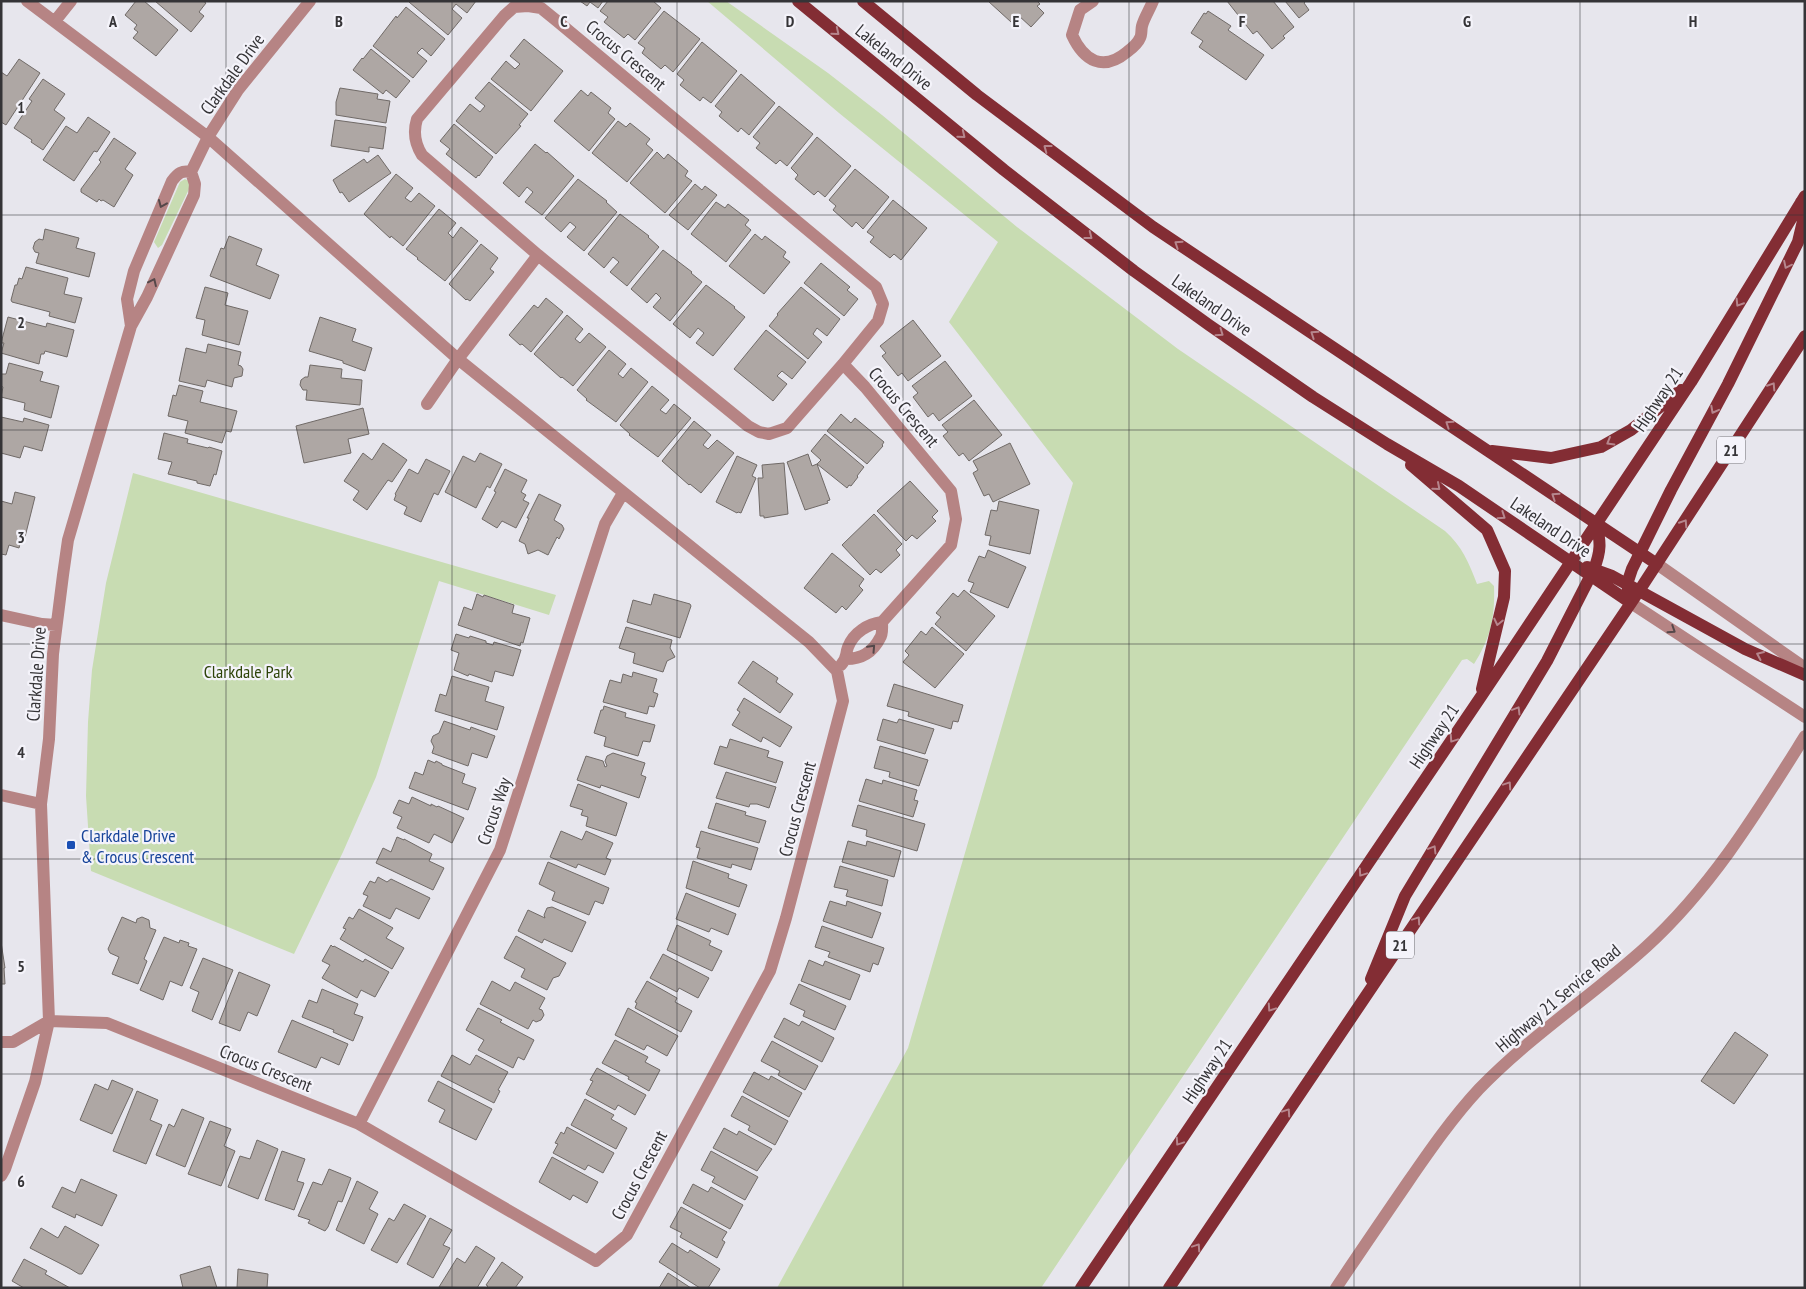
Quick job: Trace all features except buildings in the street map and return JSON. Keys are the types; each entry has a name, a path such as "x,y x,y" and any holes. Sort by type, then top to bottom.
{"main road":[{"name":"Lakeland Drive","path":"798,1 1004,170 1134,271 1313,397 1387,444 1459,486 1570,561 1592,572 1631,603"},
{"name":"Lakeland Drive","path":"863,1 976,95 1153,227 1657,564"},
{"path":"1631,603 1627,584 1632,569 1671,490 1728,384 1798,242 1803,221 1803,199"},
{"name":"Highway 21","path":"1081,1288 1691,382 1803,199"},
{"name":"21","path":"1170,1288 1640,591 1805,336"},
{"path":"1490,451 1551,458 1601,447 1631,430 1691,382"},
{"path":"1387,444 1487,530 1505,571 1504,597 1480,698"},
{"path":"1360,1004 1405,896 1547,661 1592,572 1598,557 1600,541 1596,523"},
{"path":"1592,572 1627,584 1745,648 1805,675"}],"street":[{"path":"27,1 208,137 458,359 809,642 837,671"},
{"path":"55,21 70,1"},
{"name":"Clarkdale Drive","path":"1,1176 36,1082 49,1021 41,804 48,739 56,625 68,540 131,326 194,195 195,184 191,172 208,137 238,90 310,1"},
{"path":"1093,1 1080,10 1072,35 1076,44 1096,62 1110,63 1122,57 1140,38 1142,25 1153,1"},
{"name":"Crocus Crescent","path":"528,6 541,8 876,287 883,304 878,321 843,364 787,428 769,434 759,432 748,426 538,256 422,155 417,147 414,128 417,119 504,16 514,7 528,6"},
{"name":"Clarkdale Drive","path":"131,326 127,299 134,271 172,181 177,174 184,171 191,172"},
{"path":"427,404 458,359 538,256"},
{"name":"Crocus Crescent","path":"843,364 865,387 951,491 956,519 951,545 882,622 881,637 869,652 858,659 846,659"},
{"name":"Crocus Way","path":"359,1124 500,850 605,524 622,493"},
{"path":"1657,564 1805,668"},
{"path":"1631,603 1805,717"},
{"path":"1,615 42,624 56,625"},
{"name":"Crocus Crescent","path":"49,1021 106,1023 359,1124 596,1261 627,1235 770,971 786,918 843,701 837,671 846,659 848,647 858,632 872,623 882,622"},
{"name":"Highway 21 Service Road","path":"1336,1288 1422,1163 1479,1089 1646,946 1693,899 1754,818 1805,736"},
{"path":"1,795 41,804"},
{"path":"1,1042 13,1042 49,1021"}],"green space":[{"path":"707,1 726,1 828,73 882,115 1017,227 1178,349 1445,531 1464,555 1477,584 1489,581 1494,586 1494,607 1491,626 1474,664 1467,659 1462,660 1041,1288 777,1288 908,1048 1073,483 949,322 998,242 839,113"},
{"path":"185,179 189,181 189,189 162,245 158,248 154,242 180,182"},
{"name":"Clarkdale Park","path":"133,473 556,595 549,615 439,581 376,777 343,852 294,954 91,871 86,796 88,722 92,670 106,583"}],"place":[{"name":"Clarkdale Drive & Crocus Crescent","path":"71,845"}]}
